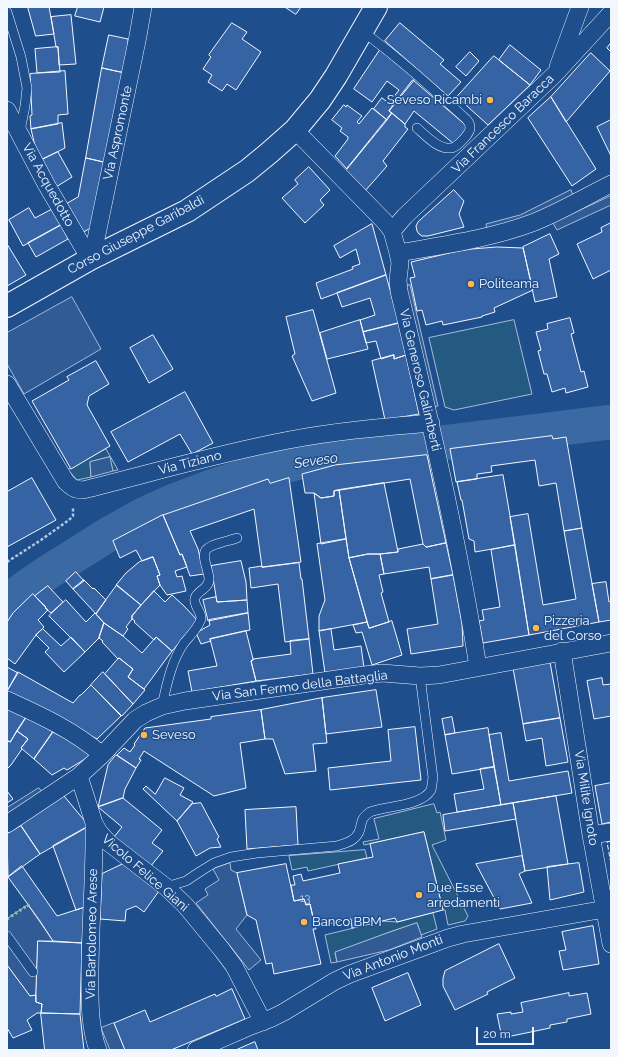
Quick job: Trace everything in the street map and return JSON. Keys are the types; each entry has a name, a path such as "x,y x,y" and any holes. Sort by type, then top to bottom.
{"main road":[{"name":"Corso Giuseppe Garibaldi","path":"7,306 90,259 187,211 248,171 269,154 295,130 324,94 376,7"}],"street":[{"name":"Via Aspromonte","path":"90,259 137,44 143,7"},
{"path":"554,75 580,7"},
{"name":"Via Francesco Baracca","path":"392,231 405,216 554,75 611,13"},
{"name":"Via Acquedotto","path":"7,110 46,184 90,259"},
{"name":"Via Generoso Galimberti","path":"295,130 392,231 400,263 398,280 399,291 432,428 464,584 478,667"},
{"path":"398,253 477,239 511,230 550,215 611,184"},
{"path":"7,384 66,482"},
{"name":"Via Tiziano","path":"66,482 77,490 83,490 231,452 289,440 337,432 432,428"},
{"name":"Via San Fermo della Battaglia","path":"7,824 79,776 102,755 135,720 162,706 185,701 364,675 382,673 420,676 439,675 611,643"},
{"name":"Via Milite Ignoto","path":"562,651 611,944"},
{"path":"7,700 80,738 102,755"},
{"path":"79,776 94,823"},
{"name":"Vicolo Felice Giani","path":"94,823 98,832 109,843 166,887 185,905 234,966 263,1022"},
{"name":"Via Bartolomeo Arese","path":"94,823 90,1001 92,1029 97,1048"},
{"path":"592,835 611,832"},
{"name":"Via Antonio Monti","path":"196,1050 284,1012 335,981 448,938 463,934 605,909"}],"lane":[{"path":"7,12 21,57 27,88 19,134"},
{"path":"362,31 381,45 440,95 466,119 471,128 465,137 452,148 444,148 436,144 417,128"},
{"path":"162,706 167,680 174,661 183,644 199,624 201,618 195,602 195,597 208,585 209,579 204,552 207,548 213,545 237,538"},
{"path":"166,887 186,881 214,863 231,857 257,853 337,846 347,843 354,839 358,833 364,816 370,812 413,803 422,799 431,790 433,778 420,676"},
{"path":"7,936 33,972"}],"path":[{"path":"7,562 70,520 73,516 71,496 66,482"}],"shaded area":[{"path":"571,190 573,195 522,220 487,229 486,224 520,215"},
{"path":"611,196 611,205 557,230 553,223"},
{"path":"410,285 438,406 432,407 404,286"},
{"path":"72,297 101,349 24,394 7,364 7,333"},
{"path":"514,320 532,394 454,410 445,407 429,338"},
{"path":"106,449 118,470 113,471 109,457 90,462 91,477 77,480 68,470"},
{"path":"110,457 113,471 91,477 90,462"},
{"path":"39,788 43,793 7,816 7,808"},
{"path":"434,804 437,813 440,812 446,840 432,845 468,916 465,921 448,925 424,832 364,845 363,842 379,839 374,819"},
{"path":"365,850 367,858 308,871 307,867 292,870 289,856"},
{"path":"230,863 231,870 237,873 247,915 236,929 261,960 249,970 196,903 208,895 205,889 219,880 213,869"},
{"path":"28,905 53,941 38,941 36,995 30,996 7,965 7,919"},
{"path":"433,913 437,929 421,935 417,923 335,953 337,962 331,963 325,935 382,921 397,922"},
{"path":"417,923 422,937 389,950 337,962 335,952"},
{"path":"114,1023 125,1050 110,1050 101,1028"}],"building":[{"path":"28,7 49,7 54,34 36,36"},
{"path":"78,7 104,7 100,22 75,16"},
{"path":"285,7 301,7 296,14"},
{"path":"71,15 76,64 59,65 58,47 56,47 51,17"},
{"path":"232,23 247,32 242,39 261,52 236,90 227,84 222,91 208,82 212,75 203,69 211,57 209,55"},
{"path":"400,23 444,60 440,64 461,82 448,96 385,41"},
{"path":"109,35 128,39 128,57 125,73 102,68"},
{"path":"611,43 611,52 607,48"},
{"path":"510,45 541,70 530,85 499,60"},
{"path":"58,47 60,72 37,73 35,49"},
{"path":"380,50 415,79 393,106 389,103 399,90 387,81 372,102 354,89"},
{"path":"470,52 479,61 466,76 456,67"},
{"path":"591,53 610,71 566,122 551,97"},
{"path":"494,56 530,85 488,125 457,97"},
{"path":"102,68 125,73 108,163 86,158"},
{"path":"65,71 68,114 58,115 58,124 31,129 30,116 32,115 30,74"},
{"path":"413,80 468,127 454,144 414,111 405,124 389,111"},
{"path":"551,97 596,169 572,186 528,118"},
{"path":"382,98 393,106 389,111 392,113 387,120 374,109"},
{"path":"344,105 346,107 347,105 362,116 357,122 359,124 372,108 387,120 347,169 335,156 348,137 340,131 342,128 332,120"},
{"path":"392,113 405,124 405,127 408,129 383,161 387,166 365,191 346,170"},
{"path":"611,120 611,156 597,127"},
{"path":"62,123 65,148 41,160 35,146 31,129"},
{"path":"58,152 72,177 56,187 41,160"},
{"path":"86,158 108,163 96,225 80,234 64,205 78,197"},
{"path":"309,167 330,190 320,200 324,205 305,223 282,198 298,184 295,180"},
{"path":"454,190 464,201 459,214 464,227 428,236 422,236 419,234 416,226 418,222"},
{"path":"29,208 35,218 52,209 61,225 23,246 9,220"},
{"path":"611,223 611,270 593,279 577,244 602,232 601,228"},
{"path":"372,224 386,275 321,299 316,283 353,269 352,267 360,264 356,249 340,258 334,246"},
{"path":"61,225 68,239 36,257 28,243"},
{"path":"550,234 559,254 549,259 557,297 535,302 523,247"},
{"path":"7,244 26,275 7,286"},
{"name":"Politeama","path":"497,247 523,248 533,290 494,308 495,312 482,317 443,325 442,321 426,325 422,310 417,311 410,278 415,277 411,262 458,251"},
{"path":"386,275 399,323 363,332 360,320 375,315 370,298 342,307 337,293"},
{"path":"313,310 336,393 312,401 292,356 295,354 286,317"},
{"path":"570,318 574,333 571,334 581,372 584,371 588,387 566,393 565,388 552,392 547,374 544,374 538,351 541,350 536,332 548,329 547,324"},
{"path":"360,320 368,349 327,359 320,333"},
{"path":"399,323 406,355 394,359 394,355 381,359 376,341 366,343 363,332"},
{"path":"153,335 173,369 149,383 130,348"},
{"path":"394,355 394,359 406,355 419,414 385,420 372,361"},
{"path":"96,361 109,384 89,396 87,405 110,446 71,469 32,401 69,380 67,377"},
{"path":"185,392 213,443 192,454 180,434 128,462 111,432"},
{"path":"552,436 553,439 566,437 582,528 564,531 556,483 539,486 535,460 491,466 492,472 477,474 477,479 456,482 450,449"},
{"path":"427,455 446,543 426,547 423,544 410,479 334,491 334,496 321,498 314,493 305,493 302,474 335,465"},
{"path":"503,475 515,545 475,552 474,541 469,539 457,482"},
{"path":"32,478 56,520 7,547 7,492"},
{"path":"289,478 301,562 262,567 254,509 190,531 198,549 204,574 190,576 182,554 180,555 163,515 268,479 270,483"},
{"path":"384,483 398,552 368,554 349,558 339,490"},
{"path":"339,490 346,539 321,544 314,493 321,498 334,496 334,491"},
{"path":"528,514 543,605 576,599 564,531 582,528 599,622 529,635 510,517"},
{"path":"163,515 180,555 182,554 187,567 175,571 177,577 182,576 186,591 167,595 160,585 157,576 160,575 153,557 142,561 136,550 120,558 113,541"},
{"path":"346,539 349,558 367,622 319,631 319,616 325,600 317,544"},
{"path":"446,543 453,575 431,579 429,567 384,574 380,554 398,552 398,549 423,544 426,547"},
{"path":"515,545 529,635 483,643 479,621 484,620 482,610 500,607 491,550"},
{"path":"368,554 380,554 384,574 379,575 383,592 381,593 389,622 369,628 349,558"},
{"path":"153,557 160,575 157,576 160,585 141,605 116,585 126,573 139,562"},
{"path":"241,561 246,582 247,600 217,602 211,566"},
{"path":"299,563 309,639 285,642 278,584 251,588 249,568"},
{"path":"76,572 84,581 73,589 66,581"},
{"path":"453,575 462,624 463,646 411,654 407,629 438,624 431,579"},
{"path":"84,580 106,600 96,614 73,589"},
{"path":"606,582 609,602 611,601 611,620 599,622 592,584"},
{"path":"117,585 141,605 132,616 132,619 126,627 128,629 123,636 104,623 96,614"},
{"path":"48,586 63,602 51,613 35,596"},
{"path":"154,591 165,602 172,595 198,621 172,651 156,637 154,640 132,619 132,616"},
{"path":"33,594 48,610 38,620 44,627 36,635 15,664 7,658 7,622 13,613"},
{"path":"216,597 217,602 247,600 248,613 208,621 203,600"},
{"path":"66,600 86,622 95,613 104,623 99,638 85,652 49,616"},
{"path":"248,613 250,630 210,639 211,641 201,644 196,633 210,625 209,620"},
{"path":"392,621 402,655 372,665 362,632 356,633 353,625 367,622 369,628"},
{"path":"104,623 123,636 142,653 156,637 172,651 144,689 128,677 133,669 119,658 118,659 99,638"},
{"path":"43,629 61,646 71,637 85,652 64,672 45,652 49,648 36,635"},
{"path":"331,629 334,650 361,646 364,668 325,673 319,631"},
{"path":"246,631 253,659 251,661 256,681 192,692 188,671 217,666 210,639"},
{"path":"309,639 313,674 256,681 251,661 253,659 291,654 290,641"},
{"path":"119,658 133,669 128,677 145,690 133,704 105,674"},
{"path":"550,662 560,718 523,724 513,668"},
{"path":"7,667 18,673 7,691"},
{"path":"18,672 73,703 91,685 121,716 97,739 7,692"},
{"path":"103,672 133,704 122,716 91,685"},
{"path":"602,678 603,685 611,684 611,716 594,719 587,681"},
{"path":"376,690 382,727 326,734 322,698"},
{"path":"322,698 327,743 313,744 316,771 285,774 273,739 265,739 261,710"},
{"path":"7,707 27,716 10,742 7,740"},
{"path":"261,710 265,739 240,743 246,788 214,796 144,751 136,768 117,755 124,748 130,752 145,728 211,719 211,717"},
{"path":"27,716 53,732 34,759 21,748 28,739 17,731"},
{"path":"452,717 455,733 445,735 442,719"},
{"path":"560,718 568,762 546,766 542,738 526,741 523,724"},
{"path":"415,727 421,780 330,790 328,768 391,761 388,730"},
{"path":"488,728 494,767 452,774 445,735"},
{"path":"17,731 28,739 7,769 7,742 10,742"},
{"path":"53,732 85,749 90,756 67,770 64,768 52,775 34,759"},
{"path":"501,733 509,781 568,771 572,793 501,805 489,735"},
{"path":"116,755 136,768 125,789 123,798 98,807 108,765"},
{"path":"494,767 501,805 457,812 454,794 484,789 480,769"},
{"path":"165,778 184,788 180,795 193,802 177,821 143,789 146,786 155,794"},
{"path":"611,783 611,822 602,824 595,786"},
{"path":"7,791 13,799 7,803"},
{"path":"64,796 89,826 40,854 20,824"},
{"path":"556,796 568,864 525,871 513,803"},
{"path":"123,798 162,830 152,843 163,851 150,867 114,837 122,827 98,807"},
{"path":"201,803 219,837 217,839 221,847 210,848 196,856 177,821 192,804"},
{"path":"513,803 516,819 445,831 443,815"},
{"path":"296,807 298,845 247,849 245,810"},
{"path":"21,826 40,854 8,877 7,834"},
{"path":"89,826 85,907 76,910 53,846"},
{"path":"424,832 443,910 397,922 395,918 352,928 351,919 315,927 310,904 306,905 304,899 294,901 291,885 295,885 293,876 301,874 303,881 340,873 338,864 373,857 370,844"},
{"path":"522,856 525,871 519,874 532,903 500,909 476,864"},
{"path":"579,863 584,892 550,900 547,867"},
{"path":"123,864 159,891 144,912 136,906 126,910 125,921 100,919 102,874"},
{"path":"286,864 294,901 304,899 306,905 310,904 316,929 313,929 321,964 274,974 272,963 266,964 256,920 247,915 237,873"},
{"path":"22,866 57,916 85,907 82,943 53,941 8,877"},
{"path":"593,926 599,964 563,970 559,951 566,950 562,932"},
{"path":"38,941 82,943 80,1014 41,1013 42,1004 36,1002"},
{"path":"499,944 515,978 487,992 488,994 455,1010 443,986 445,971"},
{"path":"7,965 30,996 36,995 36,1002 42,1004 41,1013 37,1013 27,1020 32,1030 13,1038 7,1028"},
{"path":"408,973 421,1005 385,1021 372,988"},
{"path":"232,989 245,1019 171,1050 125,1050 114,1023 145,1010 150,1022 215,994 216,996"},
{"path":"569,993 569,996 587,993 591,1014 567,1019 567,1022 550,1025 550,1028 502,1038 497,1014 523,1012 521,1003"},
{"path":"41,1013 80,1014 84,1050 45,1050"},
{"path":"255,1042 258,1050 236,1050"}],"waterway":[{"name":"Seveso","path":"7,604 12,598 50,571 109,534 143,515 174,501 217,485 263,471 296,463 611,422"}],"hedge":[{"path":"7,919 28,905 29,907"}],"fence":[{"path":"611,841 607,842 611,864"}],"place":[{"name":"Seveso Ricambi","path":"490,100"},
{"name":"Politeama","path":"471,284"},
{"name":"Pizzeria del Corso","path":"536,628"},
{"name":"Seveso","path":"144,735"},
{"name":"Due Esse arredamenti","path":"419,895"},
{"name":"Banco BPM","path":"304,922"}]}
